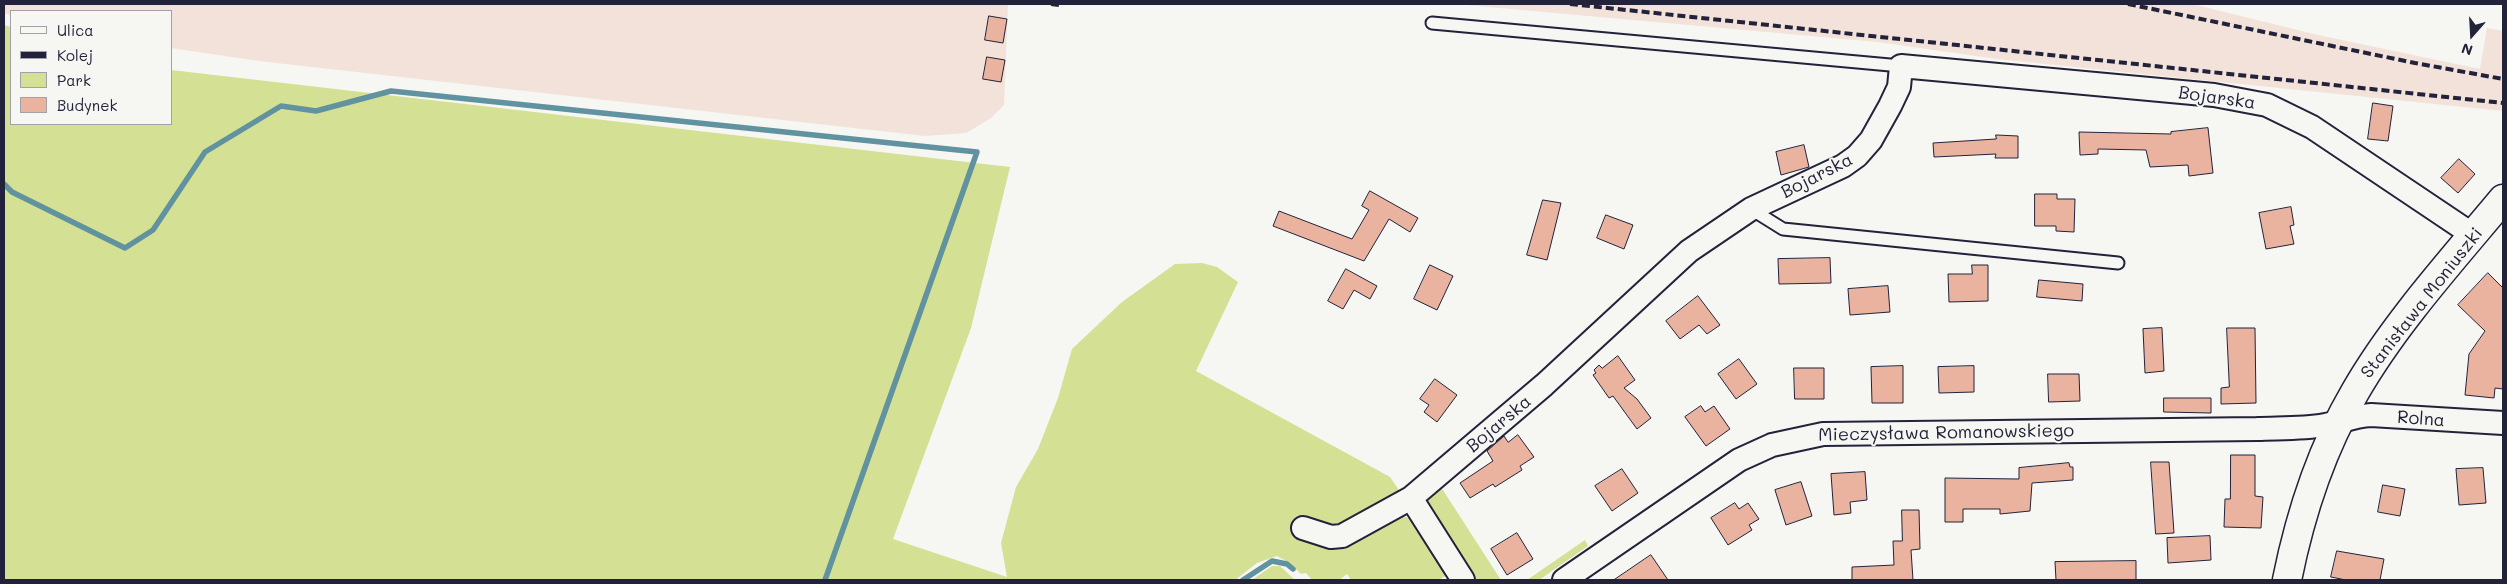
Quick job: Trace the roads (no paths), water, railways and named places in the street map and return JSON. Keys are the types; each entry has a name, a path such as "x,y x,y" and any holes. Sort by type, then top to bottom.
{"street":[{"name":"Bojarska","path":"1303,528 1331,537 1342,536 1411,498 1544,385 1689,251 1751,209 1843,166 1857,156 1871,140 1890,106 1899,87 1901,66 2214,95 2267,105 2312,127 2473,235"},
{"name":"Stanisława Moniuszki","path":"2286,580 2302,513 2339,420 2384,347 2503,199"},
{"name":"Rolna","path":"2339,420 2353,416 2371,415 2503,423"},
{"name":"Mieczysława Romanowskiego","path":"1564,580 1738,460 1758,450 1791,440 1833,434 2257,429 2310,427 2339,420"},
{"path":"1411,498 1463,580"}],"lane":[{"path":"1432,23 1901,66"},
{"path":"1751,209 1783,229 2118,263"}],"waterway":[{"path":"4,184 12,192 125,248 153,230 205,152 281,106 316,111 391,91 977,152 825,580"},
{"path":"1243,580 1272,561 1287,564 1293,569"}],"railway":[{"path":"1051,4 1059,5"},
{"path":"1570,4 2503,103"},
{"path":"2128,4 2415,63 2503,79"}]}
